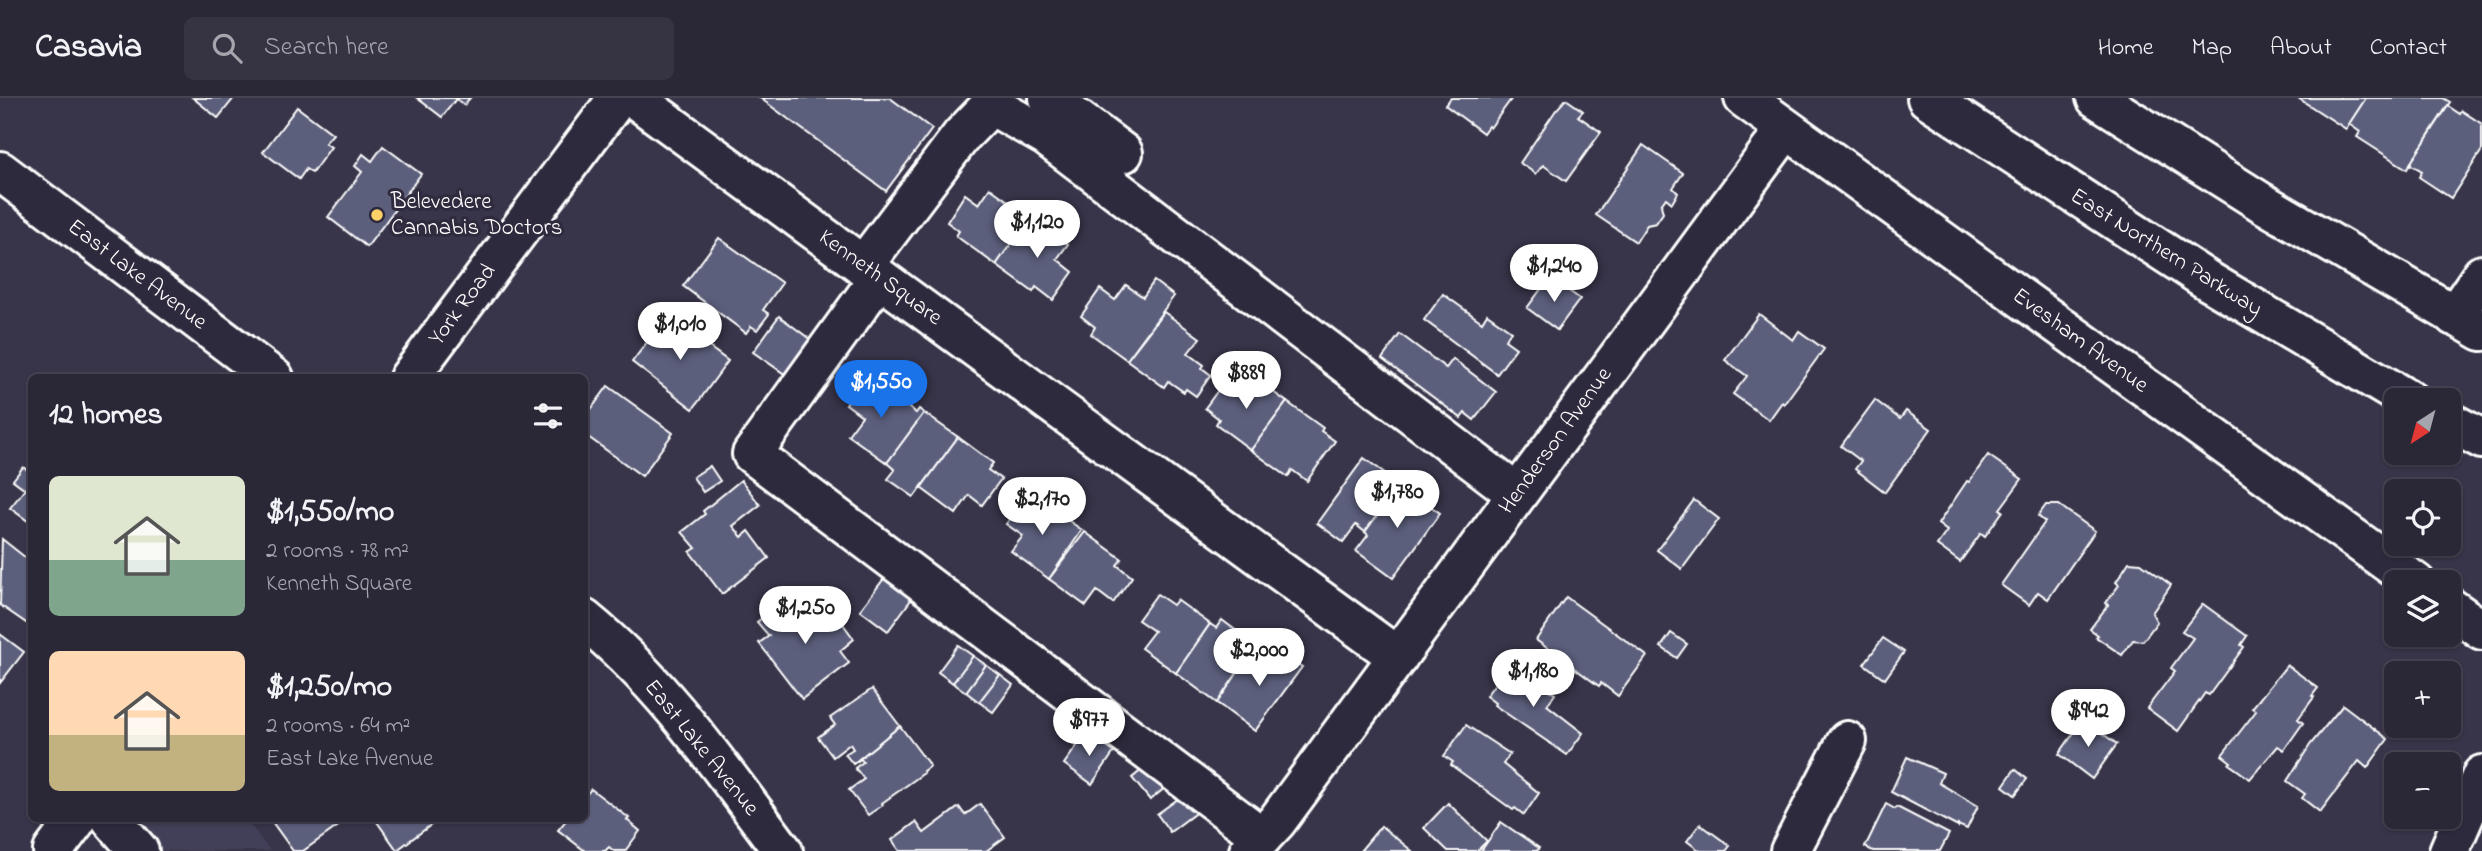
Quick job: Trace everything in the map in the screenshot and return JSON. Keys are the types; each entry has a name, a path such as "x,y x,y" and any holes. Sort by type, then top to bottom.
{"street":[{"name":"York Road","path":"411,374 618,98"},
{"name":"Kenneth Square","path":"634,98 1398,657"},
{"path":"1049,98 1124,153"},
{"name":"Evesham Avenue","path":"1744,98 2398,570"},
{"name":"East Northern Parkway","path":"1927,98 2210,282 2388,388"},
{"path":"2096,98 2261,202 2468,323 2482,275"},
{"path":"1256,844 752,454 986,101 1046,137 1517,494"},
{"name":"Henderson Avenue","path":"1256,844 1277,821 1786,129"},
{"name":"East Lake Avenue","path":"0,171 269,374"},
{"path":"2461,428 2482,439"},
{"path":"2461,615 2482,630"},
{"name":"East Lake Avenue","path":"588,623 683,718 783,851"},
{"path":"1790,851 1847,741"},
{"path":"2449,851 2482,775"},
{"path":"53,851 75,822"},
{"path":"114,822 138,851"}],"shaded area":[{"path":"149,822 248,822 270,851 140,851 134,843"}],"building":[{"path":"193,98 234,98 218,118"},
{"path":"417,98 470,98 464,105 456,99 442,117"},
{"path":"760,98 890,98 932,129 886,191"},
{"path":"1451,98 1512,98 1490,128 1488,126 1483,133 1445,105"},
{"path":"2298,98 2366,98 2346,129"},
{"path":"2366,98 2443,98 2450,102 2407,169 2357,137 2360,132 2349,124"},
{"path":"1566,99 1583,111 1578,116 1601,132 1566,181 1543,165 1536,174 1520,163"},
{"path":"2448,106 2460,114 2462,111 2482,124 2482,150 2451,198 2419,177 2422,171 2410,164"},
{"path":"297,107 333,134 325,143 331,147 312,173 306,169 299,179 263,152"},
{"path":"1643,145 1683,173 1673,188 1678,193 1672,203 1666,198 1661,205 1663,213 1656,223 1647,225 1636,242 1596,215"},
{"path":"383,146 421,174 367,247 328,217 362,172 355,166 363,154 372,161"},
{"path":"990,188 1030,217 996,265 956,236 959,231 947,222 965,194 979,204"},
{"path":"1030,217 1068,244 1057,259 1073,272 1053,300 1036,287 1033,292 996,265"},
{"path":"719,238 782,283 763,310 769,314 757,330 751,326 746,333 683,286"},
{"path":"1550,277 1580,299 1557,330 1527,308"},
{"path":"1154,281 1174,296 1127,360 1091,334 1095,327 1081,316 1100,289 1115,300 1126,285 1143,297"},
{"path":"1443,294 1482,322 1487,314 1511,331 1505,340 1516,348 1497,374 1424,320"},
{"path":"1164,312 1200,338 1188,353 1204,365 1202,368 1211,375 1196,396 1186,389 1184,392 1168,381 1164,387 1127,360"},
{"path":"1759,314 1793,340 1799,331 1824,349 1769,420 1733,394 1747,376 1725,360"},
{"path":"667,316 728,361 693,409 632,362"},
{"path":"779,316 811,340 786,375 753,352"},
{"path":"1400,334 1446,368 1453,359 1496,392 1474,420 1465,413 1461,418 1382,359"},
{"path":"1251,376 1287,402 1251,450 1216,424 1219,419 1205,408 1224,382 1239,392"},
{"path":"864,379 880,391 882,388 916,413 919,409 924,413 887,463 848,435 862,416 846,404"},
{"path":"608,386 673,433 642,476 588,437 588,414"},
{"path":"1875,400 1900,419 1906,411 1931,429 1885,492 1855,469 1861,461 1841,446"},
{"path":"1287,402 1323,428 1321,431 1335,441 1307,481 1292,470 1288,477 1251,450"},
{"path":"924,413 958,437 914,497 888,479 895,470 887,463"},
{"path":"958,437 993,463 988,470 1001,479 982,505 969,495 956,514 921,488"},
{"path":"1988,455 2022,479 2000,509 2003,511 1985,536 1981,533 1960,562 1937,545 1947,531 1938,524"},
{"path":"1364,458 1400,484 1365,532 1356,525 1343,542 1317,523"},
{"path":"710,466 720,481 703,492 693,477"},
{"path":"23,467 28,470 28,521 10,508 25,489 13,480"},
{"path":"741,480 760,505 733,526 742,537 749,531 769,558 722,594 690,552 696,548 682,532"},
{"path":"1405,483 1421,495 1419,498 1440,513 1393,578 1356,551 1368,535 1365,532 1400,484 1402,486"},
{"path":"1026,498 1042,511 1046,505 1082,530 1049,579 1011,551 1023,536 1006,524"},
{"path":"1694,500 1719,519 1682,569 1657,550"},
{"path":"2046,505 2059,505 2095,531 2048,599 2038,592 2029,605 2001,585 2045,522 2038,516"},
{"path":"1085,532 1122,559 1117,565 1132,577 1113,603 1097,591 1086,606 1049,579"},
{"path":"2,539 26,558 28,556 28,624 0,605"},
{"path":"2129,562 2141,563 2171,585 2152,613 2157,622 2143,641 2133,640 2122,655 2096,637 2098,635 2090,629 2108,605 2106,603 2119,585 2116,582"},
{"path":"886,576 913,597 888,631 860,610"},
{"path":"1157,594 1173,605 1177,600 1210,624 1176,673 1141,648 1154,631 1138,620"},
{"path":"1566,597 1647,656 1618,696 1601,683 1599,686 1536,640"},
{"path":"787,599 798,614 809,605 822,622 835,613 854,639 840,651 849,663 802,699 759,643 769,636 757,622"},
{"path":"2203,604 2247,636 2241,645 2244,647 2209,695 2205,693 2178,731 2147,708 2175,671 2171,668 2193,638 2182,631"},
{"path":"1222,620 1242,635 1232,648 1237,652 1241,647 1251,653 1217,703 1176,673 1210,624 1216,628"},
{"path":"1671,633 1687,644 1677,658 1661,647"},
{"path":"0,634 24,652 0,683"},
{"path":"1883,638 1904,652 1885,679 1864,664"},
{"path":"958,645 973,656 953,683 938,672"},
{"path":"1278,650 1302,667 1255,731 1217,703 1247,659 1253,655 1266,665"},
{"path":"973,656 986,665 966,692 953,683"},
{"path":"1509,664 1555,694 1547,705 1583,733 1567,755 1494,705 1486,696"},
{"path":"986,665 1000,675 979,702 966,692"},
{"path":"2287,665 2318,688 2298,719 2303,723 2284,750 2278,746 2250,779 2229,764 2231,762 2222,755 2256,711 2252,708"},
{"path":"1000,675 1013,685 993,712 979,702"},
{"path":"872,689 900,726 853,764 845,754 853,749 850,744 833,757 818,737 835,725 830,718"},
{"path":"2343,705 2388,739 2367,768 2359,761 2320,812 2302,798 2305,794 2287,781 2310,745"},
{"path":"2083,720 2117,744 2092,779 2059,754"},
{"path":"1466,725 1510,754 1503,764 1539,793 1524,815 1451,765 1453,762 1444,756"},
{"path":"900,726 930,766 868,815 849,790 864,779 855,768 863,762 861,759 853,764"},
{"path":"1089,734 1114,752 1092,784 1064,764 1084,736 1086,738"},
{"path":"1907,757 1943,773 1939,783 1978,806 1967,829 1958,827 1891,792"},
{"path":"1149,764 1166,787 1150,800 1132,778"},
{"path":"2015,769 2027,779 2015,795 2003,786"},
{"path":"591,789 629,818 627,820 640,831 625,851 614,851 609,847 605,851 585,851 558,830 565,822 588,822 588,792"},
{"path":"1185,794 1198,811 1170,832 1157,814"},
{"path":"1448,803 1487,841 1477,851 1448,851 1424,828"},
{"path":"980,804 1005,837 986,851 900,851 892,840 916,822 924,833 959,807 965,815"},
{"path":"1886,804 1949,834 1940,851 1873,851 1865,847"},
{"path":"272,822 341,824 303,851 293,851"},
{"path":"377,822 435,822 397,850"},
{"path":"1501,822 1539,848 1537,851 1481,851"},
{"path":"1700,824 1730,846 1726,851 1700,851 1687,841"},
{"path":"1381,826 1412,851 1360,851"}],"place":[{"name":"Belevedere Cannabis Doctors","path":"377,215"}]}
